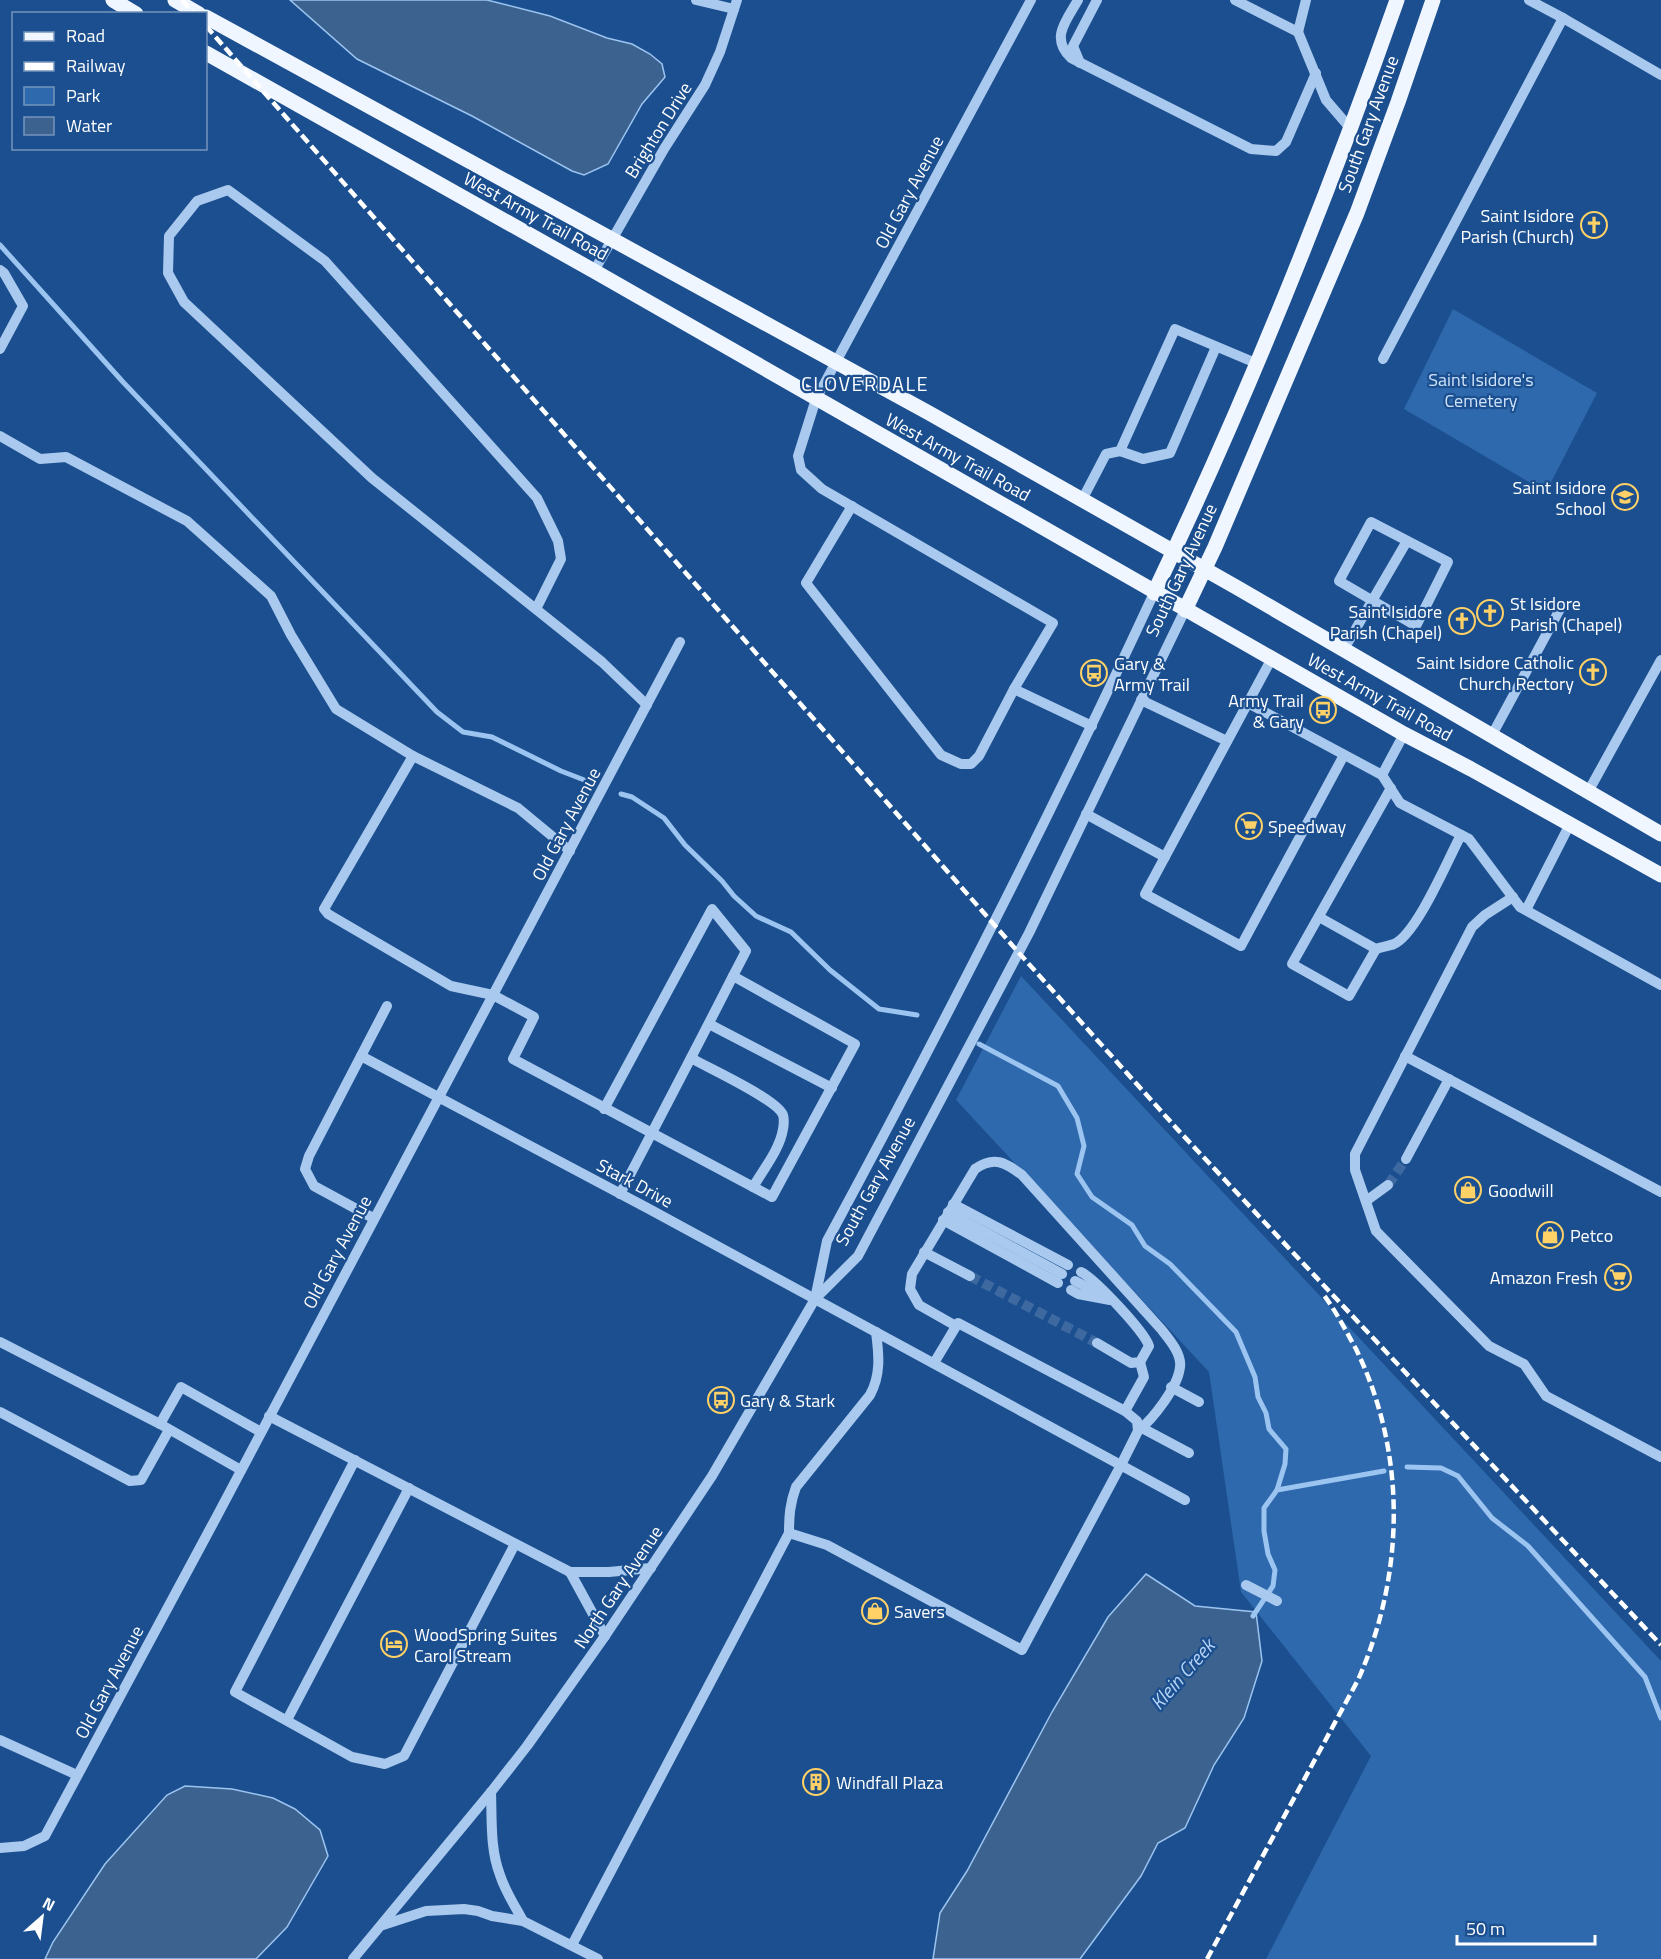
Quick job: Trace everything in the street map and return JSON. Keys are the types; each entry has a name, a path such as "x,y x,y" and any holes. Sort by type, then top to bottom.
{"main road":[{"path":"113,0 133,12"},
{"path":"174,0 195,12"},
{"name":"South Gary Avenue","path":"1154,593 1258,364 1296,272 1397,0"},
{"name":"South Gary Avenue","path":"1185,610 1205,569 1357,213 1433,0"},
{"name":"West Army Trail Road","path":"207,18 1174,551 1661,834"},
{"name":"West Army Trail Road","path":"207,54 594,271 1123,573 1154,593 1661,875"}],"street":[{"path":"696,0 735,5"},
{"name":"Old Gary Avenue","path":"1014,689 1053,623 822,489 801,470 798,456 816,399 1031,0"},
{"path":"1078,0 1062,29 1060,42 1065,53 1080,63 1251,149 1276,151 1286,142 1316,73"},
{"path":"1080,63 1072,46 1097,0"},
{"path":"1235,0 1298,33"},
{"path":"1306,0 1298,33 1326,100 1350,128"},
{"path":"1528,0 1661,75"},
{"name":"Brighton Drive","path":"594,271 664,149 705,85 720,52 735,5"},
{"path":"1383,359 1563,18"},
{"path":"536,609 561,559 558,541 537,498 325,261 228,190 197,201 169,236 168,273 184,302 372,478 602,662 647,705"},
{"path":"0,270 23,306 0,349"},
{"path":"1120,451 1175,329 1258,364"},
{"path":"1082,500 1106,454 1120,451 1143,459 1170,453 1216,347"},
{"path":"0,436 40,459 66,457 187,520 271,596 291,635 336,709 412,756 518,808 570,851"},
{"path":"852,506 807,583 941,755 961,764 971,764 979,756 1014,689 1092,726"},
{"path":"1371,522 1407,541 1448,562 1416,626 1339,581 1371,522"},
{"path":"1344,649 1407,541"},
{"name":"South Gary Avenue","path":"815,1299 827,1241 994,925 1092,726 1154,593"},
{"path":"1492,735 1560,609"},
{"name":"South Gary Avenue","path":"815,1299 858,1256 1019,953 1185,610"},
{"name":"Old Gary Avenue","path":"0,1848 24,1846 45,1836 680,642"},
{"path":"1272,658 1145,894 1241,946 1344,755"},
{"path":"1588,792 1661,660"},
{"path":"1141,700 1227,741"},
{"path":"1248,703 1382,775 1400,803 1468,839 1520,907 1661,985"},
{"path":"1382,775 1404,734"},
{"path":"412,756 324,909 328,914 451,986 493,995 534,1017 513,1059 772,1197 855,1044 733,976"},
{"path":"1376,949 1349,996 1292,964 1391,788"},
{"path":"1086,814 1165,857"},
{"path":"1526,910 1570,824"},
{"path":"1319,917 1376,949 1395,944 1406,935 1419,917 1461,835"},
{"path":"1513,897 1485,915 1472,927 1355,1154 1355,1170 1376,1231 1490,1346 1524,1364 1546,1396 1661,1457"},
{"path":"604,1109 712,909 746,951 620,1194"},
{"path":"373,1218 314,1186 305,1169 309,1156 387,1006"},
{"path":"709,1024 832,1088"},
{"name":"Stark Drive","path":"361,1056 1185,1500"},
{"path":"1406,1056 1661,1192"},
{"path":"691,1058 762,1096 777,1107 783,1115 783,1128 779,1142 753,1187"},
{"path":"1406,1159 1449,1079"},
{"path":"789,1533 826,1545 1022,1650 1140,1429 1159,1409 1172,1387 1180,1367 1178,1356 1161,1329 1022,1175 1004,1164 993,1161 985,1162 975,1169 966,1182 912,1274 910,1289 914,1297 924,1308 1125,1411 1137,1421 1140,1429 1189,1453"},
{"path":"1366,1201 1388,1185"},
{"path":"948,1212 1063,1274 948,1212"},
{"path":"922,1255 970,1276"},
{"path":"1076,1281 1111,1300 1146,1338 1149,1346 1140,1362 1144,1377 1125,1411"},
{"name":"North Gary Avenue","path":"353,1959 492,1792 605,1636 712,1476 815,1299"},
{"path":"934,1363 957,1324"},
{"path":"572,1945 789,1533 791,1500 796,1487 870,1395 877,1379 879,1356 876,1332"},
{"path":"0,1342 164,1427 241,1470"},
{"path":"1096,1343 1131,1363 1140,1362"},
{"path":"0,1412 130,1481 141,1480 181,1387 261,1432"},
{"path":"1172,1387 1199,1402"},
{"path":"269,1416 570,1572 609,1572 651,1568"},
{"path":"355,1460 235,1692 352,1757 385,1764 404,1756 515,1544"},
{"path":"287,1720 409,1488"},
{"path":"570,1572 605,1636"},
{"path":"1246,1585 1277,1601"},
{"path":"0,1740 77,1775"},
{"path":"492,1792 492,1828 496,1864 503,1884 523,1921"},
{"path":"382,1925 426,1911 454,1909 478,1911 492,1916 523,1921 598,1959"}],"green space":[{"name":"Saint Isidore's Cemetery","path":"1453,309 1597,393 1546,492 1404,409"},
{"path":"1021,976 1661,1661 1661,1959 1266,1959 1371,1756 1241,1592 1209,1372 956,1100"}],"water":[{"path":"290,0 487,0 550,16 607,38 632,44 662,64 665,77 642,104 608,164 584,175 572,171 472,116 357,59"},
{"path":"1146,1574 1195,1606 1256,1612 1262,1661 1244,1718 1214,1765 1185,1828 1158,1843 1141,1876 1080,1959 933,1959 940,1913 967,1871 1052,1712 1108,1617"},
{"path":"185,1786 232,1789 273,1798 295,1809 320,1830 328,1856 287,1927 256,1959 45,1959 53,1942 105,1864 167,1795"}],"waterway":[{"path":"0,245 123,382 437,712 463,732 492,737 561,771 592,783"},
{"path":"621,794 632,797 664,818 685,845 756,916 791,932 830,970 879,1009 917,1015"},
{"path":"979,1044 1058,1086 1077,1118 1084,1146 1077,1174 1092,1197 1132,1225 1145,1246 1170,1264 1236,1332 1255,1377 1258,1397 1266,1413 1269,1429 1286,1449 1285,1464 1277,1490"},
{"name":"Klein Creek","path":"1407,1467 1441,1468 1458,1476 1492,1518 1528,1546 1645,1677 1661,1718"},
{"name":"Klein Creek","path":"1253,1616 1273,1586 1275,1570 1268,1554 1264,1531 1264,1508 1277,1490 1384,1471"}],"tunnel":[{"path":"1388,1185 1406,1159"},
{"path":"970,1276 1097,1343"}],"railway":[{"path":"182,0 192,12"},
{"path":"207,27 1019,953 1179,1131 1661,1645"},
{"path":"1207,1959 1358,1680 1374,1640 1385,1598 1394,1514 1391,1472 1384,1430 1373,1389 1356,1349 1323,1294"}],"place":[{"name":"Saint Isidore Parish (Church)","path":"1594,225"},
{"name":"Saint Isidore School","path":"1625,497"},
{"name":"St Isidore Parish (Chapel)","path":"1490,613"},
{"name":"Saint Isidore Parish (Chapel)","path":"1462,621"},
{"name":"Saint Isidore Catholic Church Rectory","path":"1593,672"},
{"name":"Gary & Army Trail","path":"1094,673"},
{"name":"Army Trail & Gary","path":"1323,710"},
{"name":"Speedway","path":"1249,826"},
{"name":"Goodwill","path":"1468,1190"},
{"name":"Petco","path":"1550,1235"},
{"name":"Amazon Fresh","path":"1618,1277"},
{"name":"Gary & Stark","path":"721,1400"},
{"name":"Savers","path":"875,1611"},
{"name":"WoodSpring Suites Carol Stream","path":"394,1644"},
{"name":"Windfall Plaza","path":"816,1782"}],"district":[{"name":"CLOVERDALE","path":"865,383"}]}
